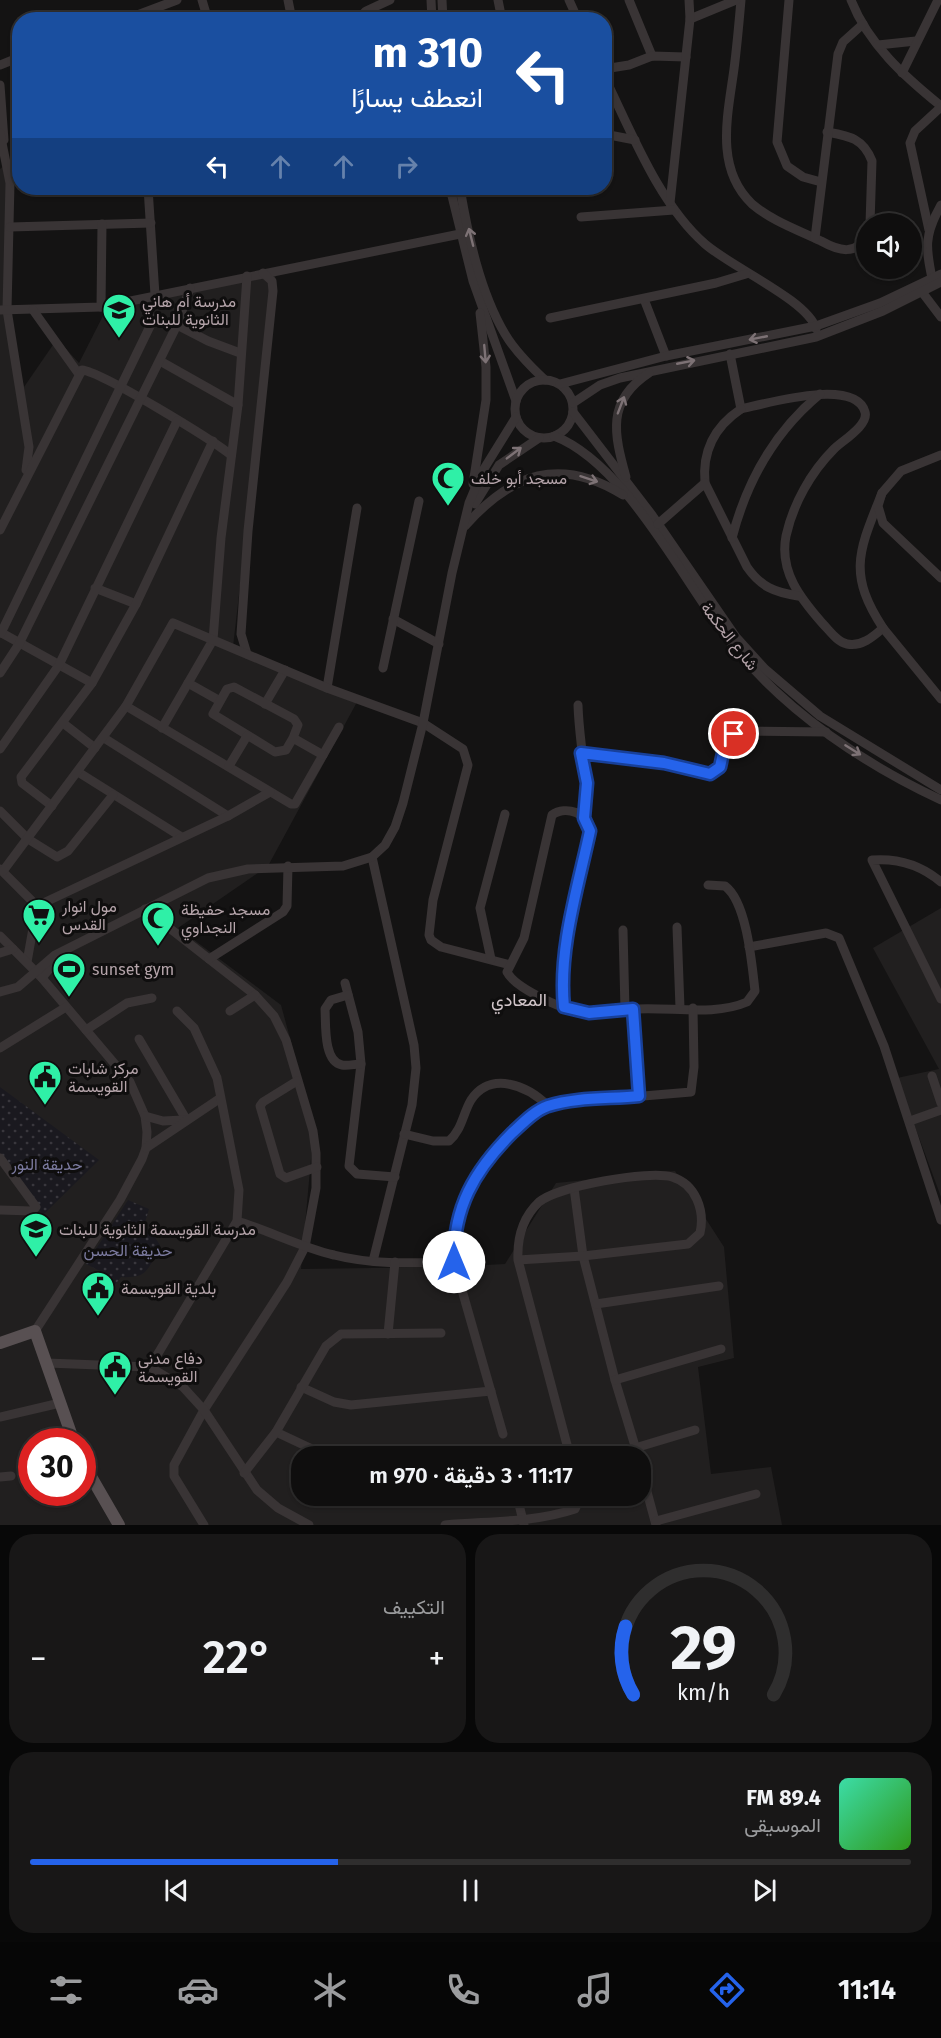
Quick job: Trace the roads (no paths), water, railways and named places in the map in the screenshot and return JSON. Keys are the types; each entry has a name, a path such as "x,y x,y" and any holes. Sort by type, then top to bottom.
{"main road":[{"path":"0,1343 35,1331 69,1428"},
{"path":"96,1485 119,1525"}],"street":[{"path":"145,12 177,0"},
{"path":"369,12 390,0"},
{"path":"629,0 652,56"},
{"path":"672,207 690,20 689,0"},
{"path":"690,20 736,0"},
{"path":"741,0 725,140 730,167 751,203 782,223 842,251 856,247"},
{"path":"789,0 777,142 779,152 787,166 803,177 821,182"},
{"path":"460,536 491,474 509,456 538,438 554,436 567,427 573,408 608,381 657,368 816,337 937,280 927,253 929,230 910,143 915,131 941,107 902,73 878,45 863,24 851,0"},
{"path":"902,73 916,40 939,1"},
{"path":"814,238 838,54 843,42 863,24"},
{"path":"878,45 916,40"},
{"path":"612,68 629,65 652,56 686,57"},
{"path":"0,85 5,129 3,157"},
{"path":"612,93 672,207 703,243 746,274 792,299 816,326 816,337"},
{"path":"827,132 854,138 868,151 872,160 870,213"},
{"path":"0,133 10,183 10,227 3,310 29,447 26,476"},
{"path":"612,136 635,140"},
{"path":"149,195 155,295"},
{"path":"452,195 477,296 516,401 516,417 524,431 538,438"},
{"path":"462,195 478,262 497,318 512,345 544,380 560,384 666,356 816,326 919,289"},
{"path":"929,230 941,205"},
{"path":"581,217 672,207"},
{"path":"10,227 151,223"},
{"path":"101,307 102,224"},
{"path":"3,310 101,307 460,234"},
{"path":"247,654 241,634 248,531 273,291 272,281 263,273"},
{"path":"550,318 716,283 746,274"},
{"path":"162,728 213,640 220,538 238,405 247,276"},
{"path":"0,673 20,644 160,361 177,325 190,288"},
{"path":"919,289 941,317"},
{"path":"470,503 486,400 485,357 477,296"},
{"path":"644,298 666,356"},
{"path":"33,310 78,373"},
{"path":"92,683 0,633 154,318"},
{"path":"177,325 208,341 240,353"},
{"path":"730,354 741,409"},
{"path":"160,361 238,405"},
{"path":"628,482 616,435 619,406 633,385 657,368"},
{"path":"0,530 78,373 85,370 213,441 231,455"},
{"path":"516,401 525,387 544,380"},
{"path":"560,384 568,392 573,408"},
{"path":"732,538 748,490 770,448 787,426 821,394"},
{"path":"798,596 775,592 756,579 732,538 705,483 703,464 708,447 727,418 741,409 821,394 849,398 861,405 865,418 806,484 790,521 785,555 789,575 798,596 837,639 847,644 861,644 883,628"},
{"name":"شارع الحكمة","path":"573,408 658,524 735,637 765,669 820,716 941,790"},
{"path":"28,963 59,953 145,909 223,874 288,866 343,866 372,857 385,845 395,827 423,723 460,536 470,503 485,467 516,417"},
{"path":"0,749 59,665 177,421"},
{"name":"شارع الحكمة","path":"554,436 589,455 630,499 737,650 786,700 826,732 872,762 941,800"},
{"path":"52,806 20,779 92,683 136,603 213,441"},
{"path":"941,455 901,471 882,494 860,552 862,590 883,628 941,696"},
{"path":"465,526 486,504 509,487 526,478 551,473 586,477 630,499"},
{"path":"658,524 705,483"},
{"path":"882,494 879,506 883,523 941,579"},
{"path":"383,668 418,501"},
{"path":"327,688 357,508"},
{"path":"95,588 136,603"},
{"path":"393,619 439,644"},
{"path":"37,906 1,870 104,738 126,706 173,623 327,688 423,723 457,744 468,759 433,900 430,937 441,946 510,965"},
{"path":"265,704 285,670"},
{"path":"188,683 220,701"},
{"path":"231,687 265,704 296,721 298,727 286,750 278,753 213,716 220,701 231,687"},
{"path":"564,1007 562,989 569,936 590,831 584,818 587,783 581,753 578,705"},
{"path":"126,706 286,802 295,804 339,727"},
{"path":"63,723 95,748"},
{"path":"581,753 664,763 710,774 718,770 727,740 739,731 826,732"},
{"path":"229,766 247,736"},
{"path":"104,738 228,816"},
{"path":"293,738 323,755"},
{"path":"78,772 180,836"},
{"path":"37,906 180,836 228,816 270,792"},
{"path":"0,811 28,838 57,857 64,855 113,795"},
{"path":"584,818 565,810 555,813 549,820 524,938 508,973 516,982 564,1007 585,1013 740,1005 751,999 755,991 749,947 734,895 719,884 708,885"},
{"path":"491,959 480,908 506,814"},
{"path":"372,857 415,1052 412,1105 374,1261"},
{"path":"941,882 929,872 904,862 872,860 941,999"},
{"path":"209,959 283,912 287,906 288,866"},
{"path":"28,963 37,906"},
{"path":"145,909 255,995 281,1028 313,1131 317,1167 305,1247 287,1282 204,1410 173,1469 174,1476 204,1525"},
{"path":"677,927 680,1008"},
{"path":"623,930 639,1096"},
{"path":"749,947 826,933 839,938 884,1046 941,1220"},
{"path":"0,936 39,975 129,1082 145,1116 146,1148"},
{"path":"0,953 13,949"},
{"path":"0,992 14,989 39,975 59,953"},
{"path":"345,983 362,1064 349,1166 357,1174 395,1178"},
{"path":"230,1011 255,995"},
{"path":"348,995 331,1000 325,1009 329,1052 340,1065 362,1064"},
{"path":"86,1030 127,1003 152,998"},
{"path":"0,1047 66,1007"},
{"path":"503,1434 454,1262 454,1231 458,1217 478,1173 519,1126 540,1109 548,1106 639,1096 688,1094 693,1089 693,1008"},
{"path":"150,1367 237,1221 239,1190 236,1166 219,1099 217,1078 194,1028 177,1011"},
{"path":"139,1039 186,1119"},
{"path":"932,1076 941,1103"},
{"path":"297,1081 263,1101 260,1106 280,1174 286,1178 317,1167"},
{"path":"404,1134 432,1142 449,1141 458,1130 472,1098 482,1089 496,1083 525,1087 548,1106"},
{"path":"35,1331 120,1200 146,1148 219,1099"},
{"path":"910,1121 941,1110"},
{"path":"145,1116 163,1121 186,1119"},
{"path":"0,1158 36,1207 32,1211 0,1210"},
{"path":"518,1260 583,1256 688,1244 700,1233 702,1211 687,1186 668,1176 631,1178 574,1188 552,1194 530,1212 521,1228 518,1260 567,1446"},
{"path":"574,1188 583,1256 634,1446"},
{"path":"237,1221 274,1232 305,1247 343,1257 394,1262 454,1262"},
{"path":"388,1334 394,1262"},
{"path":"596,1304 719,1286"},
{"path":"244,1473 276,1432 326,1346 335,1337 341,1334 441,1333"},
{"path":"615,1380 721,1349"},
{"path":"47,1363 150,1367 183,1387 204,1410 244,1473 266,1499 309,1525"},
{"path":"301,1387 334,1402 351,1405 491,1391"},
{"path":"0,1417 60,1404"},
{"path":"651,1446 695,1430"},
{"path":"276,1432 306,1446"},
{"path":"0,1477 11,1476"},
{"path":"651,1505 656,1523 756,1494"},
{"path":"519,1506 523,1523"},
{"path":"445,1525 523,1523 575,1509 576,1506"}],"place":[{"name":"مدرسة أم هاني الثانوية للبنات","path":"119,339"},
{"name":"مسجد أبو خلف","path":"448,507"},
{"name":"مول انوار القدس","path":"39,944"},
{"name":"مسجد حفيظة النجداوي","path":"158,947"},
{"name":"sunset gym","path":"69,998"},
{"name":"مركز شابات القويسمة","path":"45,1106"},
{"name":"مدرسة القويسمة الثانوية للبنات","path":"36,1258"},
{"name":"بلدية القويسمة","path":"98,1317"},
{"name":"دفاع مدني القويسمة","path":"115,1396"}],"district":[{"name":"المعادي","path":"519,1000"}],"park label":[{"name":"حديقة النور","path":"47,1164"},
{"name":"حديقة الحسن","path":"128,1250"}]}
